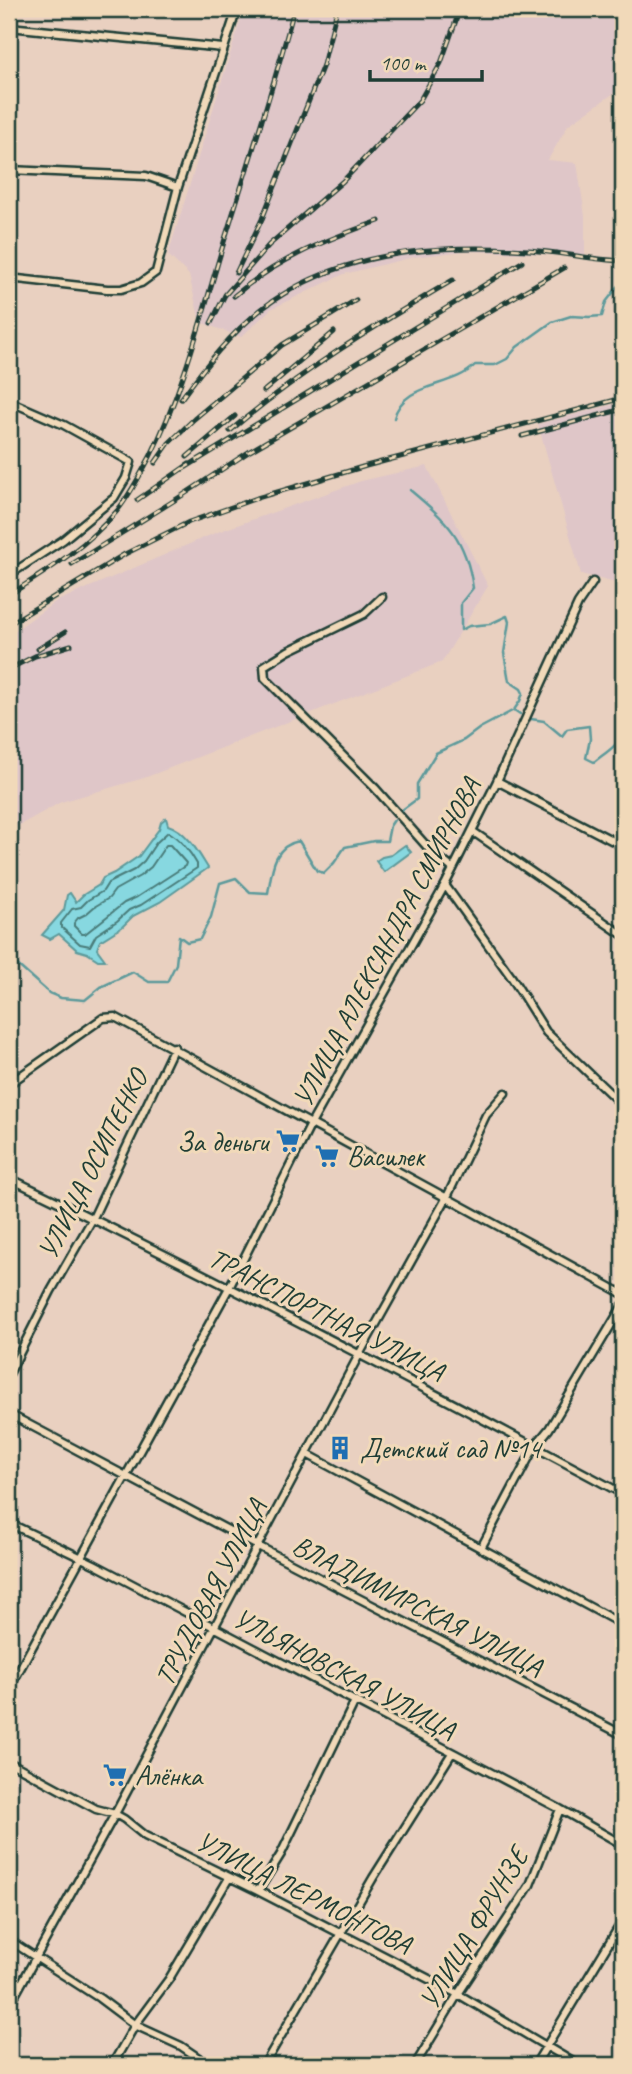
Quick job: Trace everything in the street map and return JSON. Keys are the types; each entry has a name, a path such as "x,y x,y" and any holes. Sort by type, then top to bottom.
{"street":[{"path":"9,278 121,289 147,280 156,272 178,187 237,9"},
{"path":"9,27 223,48"},
{"path":"9,170 146,176 178,187"},
{"path":"9,401 64,425 131,462 126,478 114,498 63,540 9,575"},
{"name":"УЛИЦА АЛЕКСАНДРА СМИРНОВА","path":"9,1689 230,1286 311,1124 445,885 497,781 578,604 593,582"},
{"path":"382,597 364,614 288,651 264,666 265,678 375,788 430,850 453,869"},
{"path":"497,781 623,846"},
{"path":"472,831 623,935"},
{"path":"445,885 512,978 545,1032 623,1106"},
{"path":"9,1084 103,1018 115,1017 623,1294"},
{"name":"УЛИЦА ОСИПЕНКО","path":"9,1374 51,1291 93,1219 174,1048"},
{"name":"ТРУДОВАЯ УЛИЦА","path":"9,2006 447,1196 486,1115 505,1093"},
{"name":"ТРАНСПОРТНАЯ УЛИЦА","path":"9,1178 230,1286 623,1494"},
{"path":"481,1548 535,1446 549,1429 623,1305"},
{"name":"ВЛАДИМИРСКАЯ УЛИЦА","path":"9,1414 623,1735"},
{"path":"307,1454 623,1625"},
{"name":"УЛЬЯНОВСКАЯ УЛИЦА","path":"9,1522 355,1701 623,1845"},
{"path":"258,1891 281,1854 355,1701"},
{"path":"264,2065 373,1878 452,1753"},
{"name":"УЛИЦА ЛЕРМОНТОВА","path":"9,1762 96,1809 124,1819 145,1836 458,1994 578,2065"},
{"name":"УЛИЦА ФРУНЗЕ","path":"415,2065 530,1885 560,1809"},
{"path":"112,2065 135,2025 169,1979 229,1878"},
{"path":"535,2065 623,1920"},
{"path":"9,1940 99,1998 135,2025 181,2046 209,2065"}],"shaded area":[{"path":"244,9 623,10 623,87 568,125 548,160 577,163 585,216 585,255 464,251 414,257 344,274 271,309 241,337 200,322 189,275 168,255"},
{"path":"623,402 623,585 581,574 538,424"},
{"path":"427,466 488,586 442,662 144,778 61,802 9,831 9,635 55,602 215,533 361,481"}],"water":[{"path":"166,818 168,825 181,832 191,843 208,868 160,902 133,916 122,927 100,941 97,949 105,960 98,960 77,950 59,934 50,939 42,935 64,910 67,895 70,893 76,902 99,885 103,878 139,856"},
{"path":"405,845 411,852 384,872 376,861"}],"waterway":[{"path":"623,188 618,202 623,207"},
{"path":"623,247 623,276"},
{"path":"394,418 399,406 408,397 465,373 475,365 495,365 507,359 517,347 552,322 571,316 602,316 606,302 623,280"},
{"path":"402,810 417,799 417,784 436,753 464,740 514,710 523,693 509,681 504,653 509,622 507,616 490,624 469,626 461,630 461,603 473,588 465,556 460,543 444,521 410,490"},
{"path":"623,678 623,711"},
{"path":"514,710 520,714"},
{"path":"531,719 544,721 562,736 567,729 589,726 590,739 586,758 594,762 615,746 623,733"},
{"path":"9,961 14,962 49,993 61,998 85,1000 101,987 133,972 149,982 167,982 176,964 179,936 187,942 200,939 211,917 220,883 236,878 250,892 268,893 275,860 284,848 299,841 317,871 324,873 345,847 387,841 394,820"}],"railway":[{"path":"9,595 93,536 117,511 150,457 173,405 192,351 294,9"},
{"path":"236,273 262,219 323,65 337,9"},
{"path":"211,323 225,295 269,245 343,181 420,100 441,63 460,9"},
{"path":"234,296 285,261 340,235 379,221"},
{"path":"181,399 219,351 263,308 292,289 323,274 356,263 424,250 459,248 528,250 623,261"},
{"path":"183,469 522,262"},
{"path":"72,564 250,451 564,268"},
{"path":"230,431 310,369 453,280"},
{"path":"155,463 169,443 194,419 282,345 356,300"},
{"path":"264,391 334,332"},
{"path":"9,624 125,554 189,522 257,498 366,466 623,398"},
{"path":"522,436 623,409"},
{"path":"187,457 235,416"},
{"path":"137,500 189,464"},
{"path":"38,649 65,632"},
{"path":"9,669 35,656 71,645"}],"place":[{"name":"За деньги","path":"288,1141"},
{"name":"Василек","path":"327,1156"},
{"name":"Детский сад №14","path":"340,1448"},
{"name":"Алёнка","path":"115,1775"}]}
